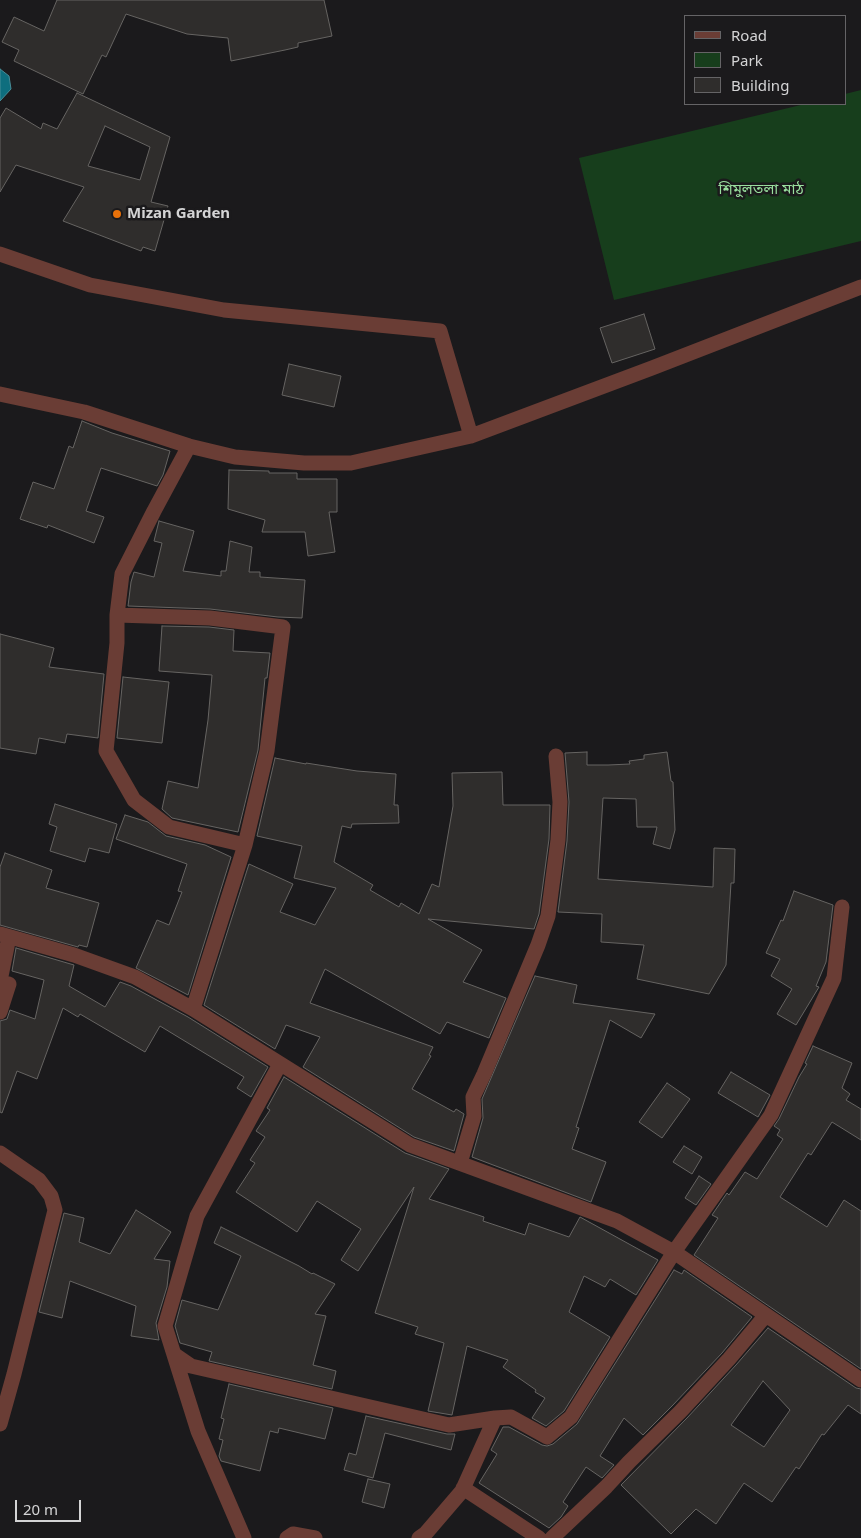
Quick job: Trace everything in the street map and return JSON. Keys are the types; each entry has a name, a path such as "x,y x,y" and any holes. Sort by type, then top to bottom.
{"street":[{"path":"0,254 90,285 224,310 440,331 471,436"},
{"path":"0,394 84,412 189,446 235,457 304,463 351,463 471,436 661,365 861,286"},
{"path":"189,446 122,574 106,751 134,800 169,827 245,845"},
{"path":"117,615 210,618 283,627 267,751 245,845 193,1009"},
{"path":"460,1163 474,1116 473,1097 538,945 548,916 558,840 560,802 556,756"},
{"path":"175,1355 191,1366 449,1425 511,1417 548,1436 570,1417 674,1252 771,1115 834,978 842,906"},
{"path":"0,1012 9,984 0,982 5,935 74,954 135,977 193,1009 410,1145 617,1221 674,1252 861,1380"},
{"path":"244,1538 198,1431 166,1326 197,1216 280,1064"},
{"path":"0,1153 39,1180 51,1196 55,1210 0,1424"},
{"path":"552,1538 606,1487 680,1412 729,1359 766,1315"},
{"path":"418,1538 426,1533 463,1488 495,1418"},
{"path":"463,1488 539,1538"},
{"path":"287,1538 294,1534 315,1538"}],"green space":[{"name":"শিমুলতলা মাঠ","path":"861,90 861,241 614,300 579,158 801,105 846,105 846,94"}],"water":[{"path":"0,69 9,76 11,89 0,101"}],"building":[{"path":"57,0 324,0 332,36 298,43 298,47 231,61 228,38 187,34 126,14 106,57 102,55 83,94 14,61 19,50 2,42 14,17 44,31"},
{"path":"77,93 170,137 151,202 168,206 155,251 143,247 141,251 63,221 84,187 16,165 0,192 0,118 6,108 41,129 43,123 57,129","holes":["105,126 150,147 140,180 88,166"]},
{"path":"644,314 655,349 612,363 600,328"},
{"path":"289,364 341,376 334,407 282,395"},
{"path":"82,421 112,433 170,451 163,475 157,486 101,468 86,511 104,517 94,543 48,525 47,528 20,519 33,482 54,489 69,446 73,448"},
{"path":"229,470 297,473 297,479 337,479 337,512 329,512 335,552 308,556 305,532 262,532 265,520 228,509"},
{"path":"159,521 194,531 183,571 221,576 221,571 226,571 230,541 252,547 249,572 260,572 260,577 305,580 302,618 210,609 128,606 134,572 154,577 162,543 154,541"},
{"path":"162,626 209,627 234,630 233,651 270,653 267,678 265,678 258,750 238,832 172,818 162,809 168,781 198,788 208,720 212,675 159,671"},
{"path":"0,634 54,648 49,667 104,674 98,738 67,734 65,743 39,738 36,754 0,748"},
{"path":"123,677 169,682 162,743 117,738"},
{"path":"587,752 587,765 608,765 630,764 629,761 644,759 644,755 667,752 671,781 673,782 675,830 670,849 653,844 657,827 637,827 636,799 603,798 598,879 713,887 714,848 735,849 734,883 731,883 726,965 709,994 637,979 644,945 601,942 602,914 558,912 567,841 569,802 565,753"},
{"path":"275,758 357,771 396,774 394,805 398,805 399,823 352,824 351,828 342,826 334,862 373,885 370,890 399,907 401,903 419,914 432,884 439,887 453,806 452,773 502,772 503,805 550,805 549,839 539,914 534,929 428,919 482,950 463,982 506,998 489,1038 447,1022 440,1034 325,969 310,1003 433,1047 429,1055 431,1056 412,1089 454,1112 456,1109 464,1114 454,1151 414,1137 303,1067 320,1037 286,1025 275,1049 204,1005 249,864 293,884 280,912 315,925 336,888 294,878 302,846 257,836"},
{"path":"55,804 117,824 109,853 89,848 85,862 50,851 57,827 49,824"},
{"path":"125,815 148,822 166,836 205,845 231,857 188,995 136,968 157,920 169,925 182,892 178,891 187,864 116,839"},
{"path":"5,853 52,870 46,888 99,903 87,947 79,945 78,947 0,925 0,867"},
{"path":"794,891 833,905 826,962 816,986 819,987 796,1025 777,1014 792,989 771,976 780,959 766,953 781,920 783,921"},
{"path":"16,948 74,965 69,986 105,1007 120,982 131,986 188,1017 268,1067 251,1097 237,1088 244,1077 160,1026 145,1052 80,1014 78,1017 63,1008 37,1079 17,1071 2,1113 0,1112 0,1021 7,1019 10,1010 35,1019 44,980 12,971"},
{"path":"535,976 577,985 573,1003 655,1014 641,1038 610,1020 576,1127 579,1128 572,1149 606,1162 591,1202 472,1157 483,1118 482,1099"},
{"path":"813,1046 852,1063 842,1088 850,1094 846,1100 861,1109 861,1140 832,1122 811,1155 808,1153 780,1197 827,1227 844,1200 861,1211 861,1369 694,1255 718,1218 712,1215 727,1193 729,1195 745,1172 757,1179 783,1139 777,1135 780,1130 774,1126 807,1064 805,1063"},
{"path":"731,1072 770,1095 758,1117 718,1093"},
{"path":"284,1077 405,1153 449,1169 429,1199 484,1217 483,1221 525,1235 529,1223 569,1237 580,1217 658,1260 636,1295 610,1279 605,1287 584,1276 569,1312 610,1337 564,1411 546,1426 532,1418 545,1398 503,1367 508,1360 467,1346 452,1415 428,1411 444,1343 415,1334 418,1327 375,1313 414,1187 358,1271 341,1260 361,1229 317,1201 297,1232 236,1192 255,1163 250,1160 265,1137 256,1131 270,1110 267,1108"},
{"path":"667,1083 690,1099 662,1138 639,1122"},
{"path":"684,1146 702,1157 692,1174 673,1162"},
{"path":"699,1176 711,1184 696,1205 685,1198"},
{"path":"136,1210 171,1232 154,1259 170,1261 167,1287 156,1323 159,1340 131,1336 136,1306 70,1281 62,1318 39,1312 64,1213 84,1218 79,1242 110,1254"},
{"path":"221,1227 335,1284 315,1314 326,1316 313,1365 336,1371 332,1389 209,1361 212,1352 180,1343 175,1326 182,1300 218,1310 241,1256 214,1243"},
{"path":"674,1270 682,1274 684,1270 752,1317 722,1353 643,1435 624,1418 600,1456 614,1465 602,1478 586,1467 563,1502 568,1506 561,1517 549,1528 479,1483 497,1454 491,1450 503,1427 509,1427 547,1446 553,1444 577,1424"},
{"path":"768,1328 856,1388 861,1389 861,1414 848,1405 824,1435 822,1434 799,1469 796,1467 772,1502 744,1483 716,1524 696,1509 671,1534 621,1485 736,1365","holes":["763,1381 790,1410 764,1447 731,1425"]},
{"path":"229,1384 333,1408 325,1439 279,1428 278,1433 270,1431 260,1471 221,1461 219,1456 223,1440 219,1439 224,1419 221,1418"},
{"path":"366,1416 447,1434 455,1434 451,1450 385,1433 373,1478 344,1470 349,1453 356,1455"},
{"path":"368,1479 390,1484 384,1508 362,1502"}],"place":[{"name":"Mizan Garden","path":"117,214"}]}
